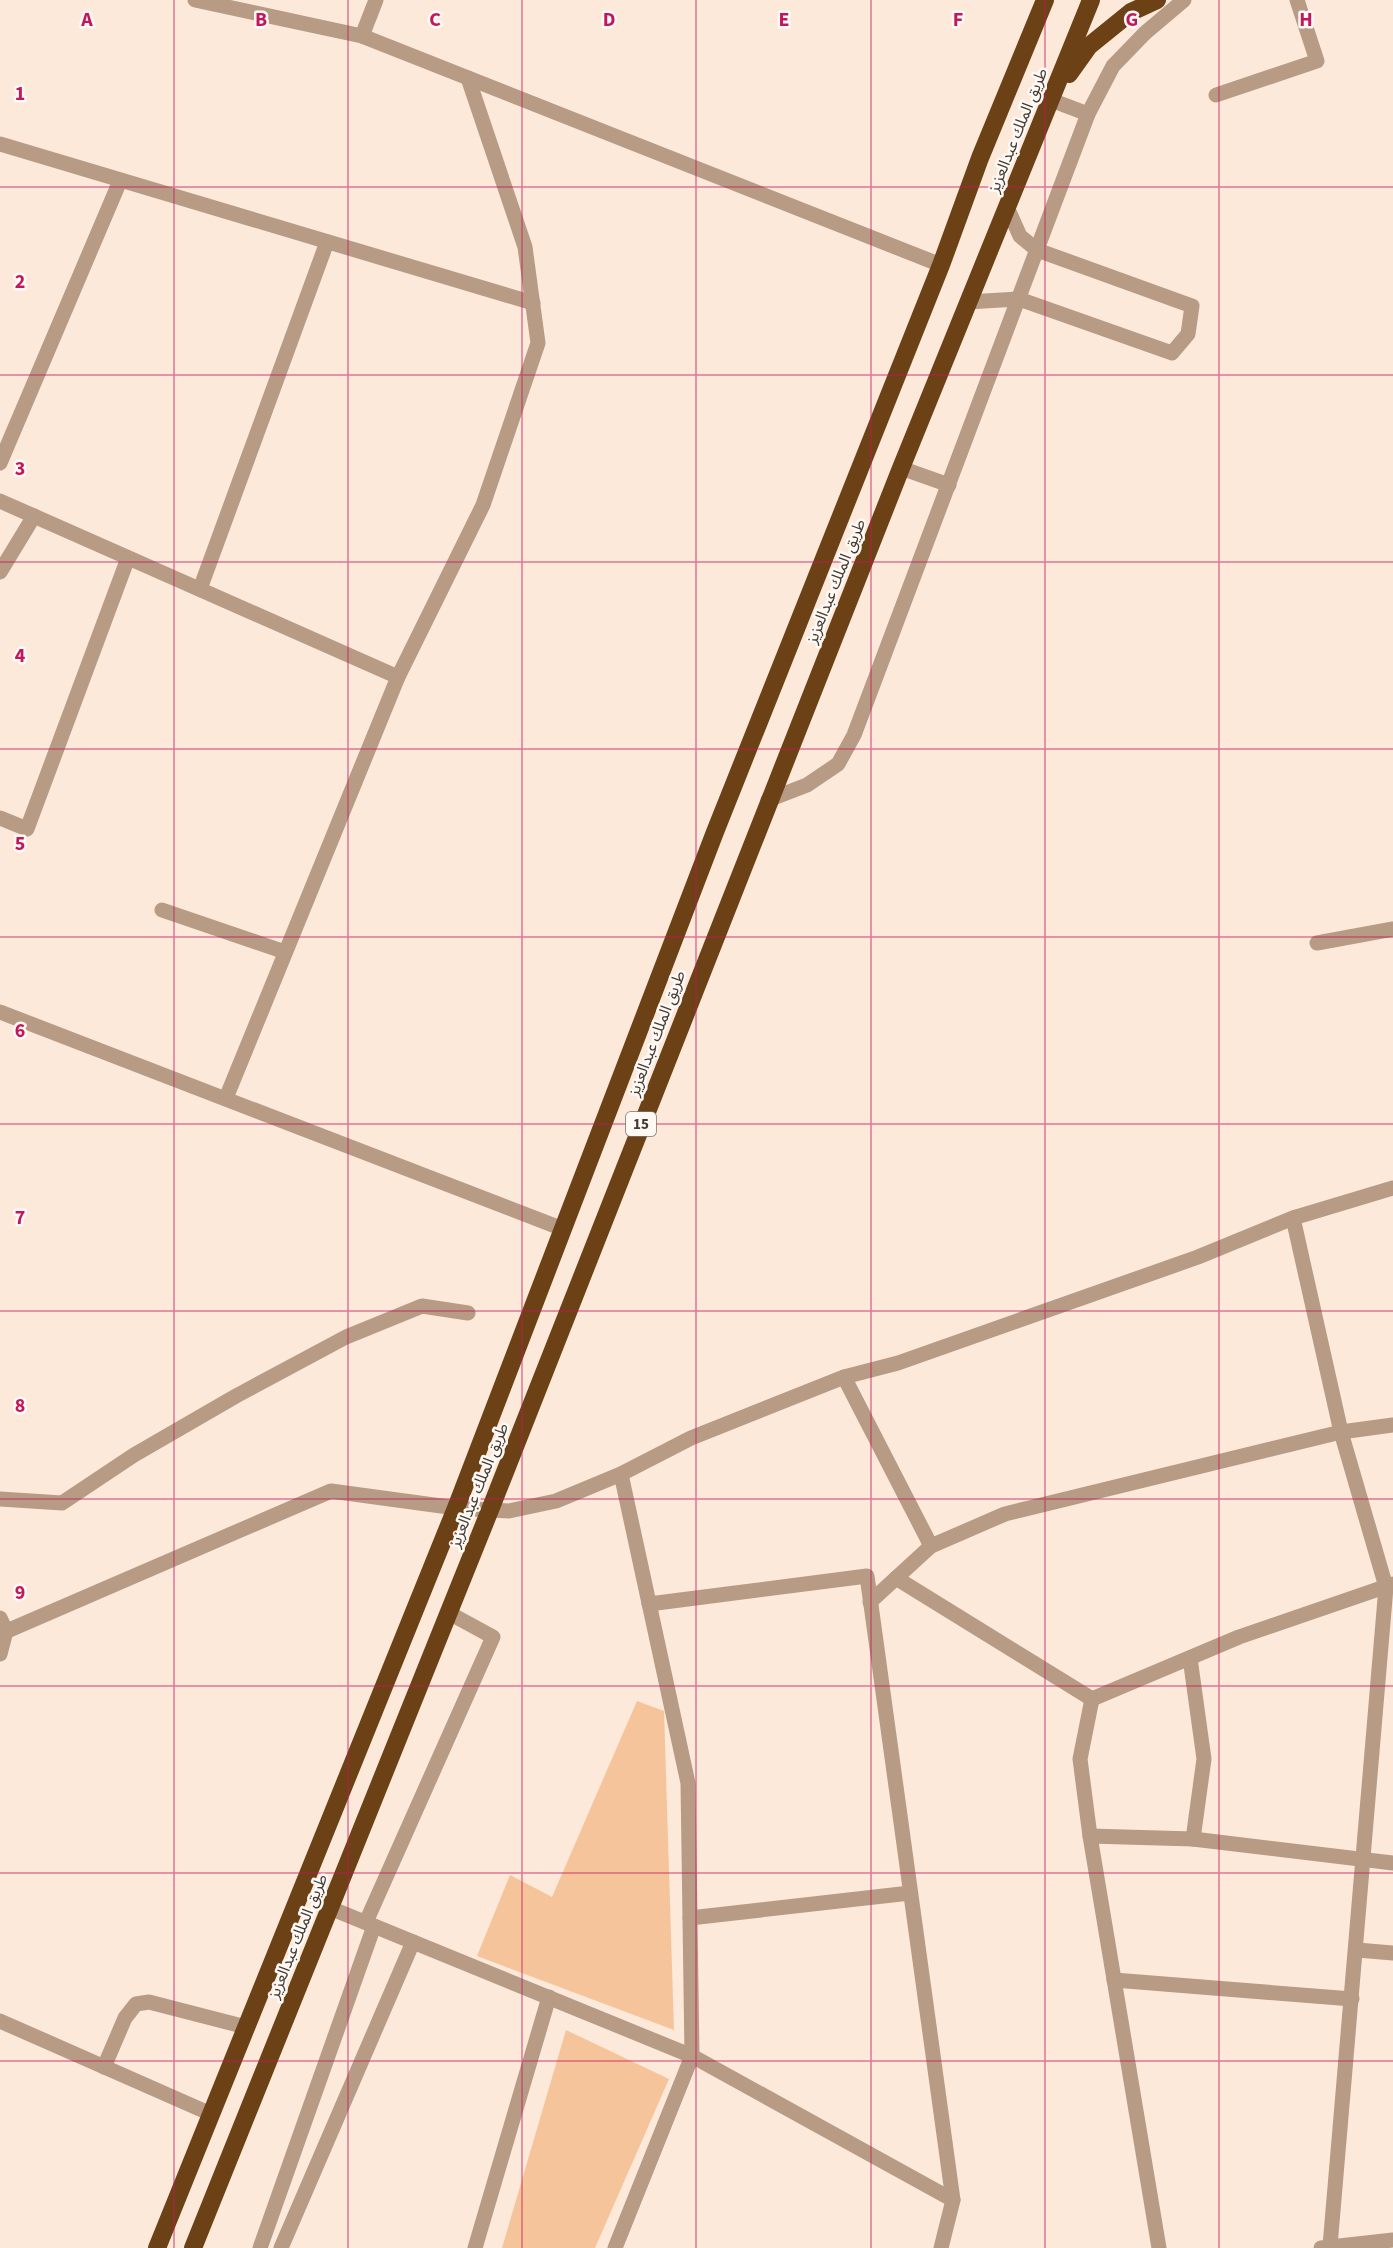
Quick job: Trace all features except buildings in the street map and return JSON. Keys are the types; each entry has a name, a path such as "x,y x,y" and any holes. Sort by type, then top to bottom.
{"highway":[{"path":"1009,90 1032,0"},
{"name":"طريق الملك عبدالعزيز","path":"157,2248 456,1508 715,832 941,265 980,158 1045,0"},
{"name":"طريق الملك عبدالعزيز","path":"193,2248 490,1510 768,800 1091,0"},
{"path":"1051,100 1089,46 1131,12 1157,0"}],"street":[{"path":"195,0 362,36 941,265"},
{"path":"362,36 376,0"},
{"path":"768,800 807,785 838,764 854,735 1088,114 1113,66 1145,33 1184,0"},
{"path":"1216,95 1317,61 1297,0"},
{"path":"226,1098 398,677 483,505 538,343 525,248 468,78"},
{"path":"1051,100 1088,114"},
{"path":"0,144 532,303"},
{"path":"0,463 120,181"},
{"path":"968,302 1019,299 1172,353 1188,334 1192,306 1037,250 1020,236 1008,207"},
{"path":"200,589 327,243"},
{"path":"901,468 949,485"},
{"path":"0,501 398,677"},
{"path":"0,572 34,516"},
{"path":"0,818 27,829 128,558"},
{"path":"162,910 285,952"},
{"path":"1317,943 1393,929"},
{"path":"0,1012 563,1229"},
{"path":"0,1654 2,1628 331,1491 456,1508 509,1511 556,1501 621,1474 692,1438 844,1377 898,1363 1198,1257 1293,1218 1393,1188"},
{"path":"1293,1218 1341,1432 1390,1586 1357,1950 1325,2247 1393,2240"},
{"path":"0,1499 62,1503 134,1455 236,1396 346,1337 422,1306 468,1313"},
{"path":"844,1377 931,1546"},
{"path":"870,1602 931,1546 1005,1514 1341,1432 1393,1425"},
{"path":"615,2248 692,2056 688,1783 621,1474"},
{"path":"649,1604 867,1576 953,2200 941,2248"},
{"path":"896,1578 1092,1699"},
{"path":"1092,1699 1239,1637 1390,1586"},
{"path":"260,2248 370,1924 493,1637 448,1613"},
{"path":"1190,1658 1204,1759 1192,1839"},
{"path":"1092,1699 1080,1759 1090,1836 1159,2248"},
{"path":"1090,1836 1192,1839 1393,1863"},
{"path":"690,1918 910,1893"},
{"path":"330,1908 692,2056 953,2200"},
{"path":"281,2248 413,1942"},
{"path":"1357,1950 1393,1953"},
{"path":"1114,1980 1352,1999"},
{"path":"476,2248 549,1997"},
{"path":"105,2067 124,2018 136,2004 149,2002 246,2026"},
{"path":"0,2021 211,2114"}],"shaded area":[{"path":"637,1701 664,1711 674,2030 477,1956 510,1875 552,1897"},
{"path":"566,2030 669,2079 595,2248 502,2248"}]}
